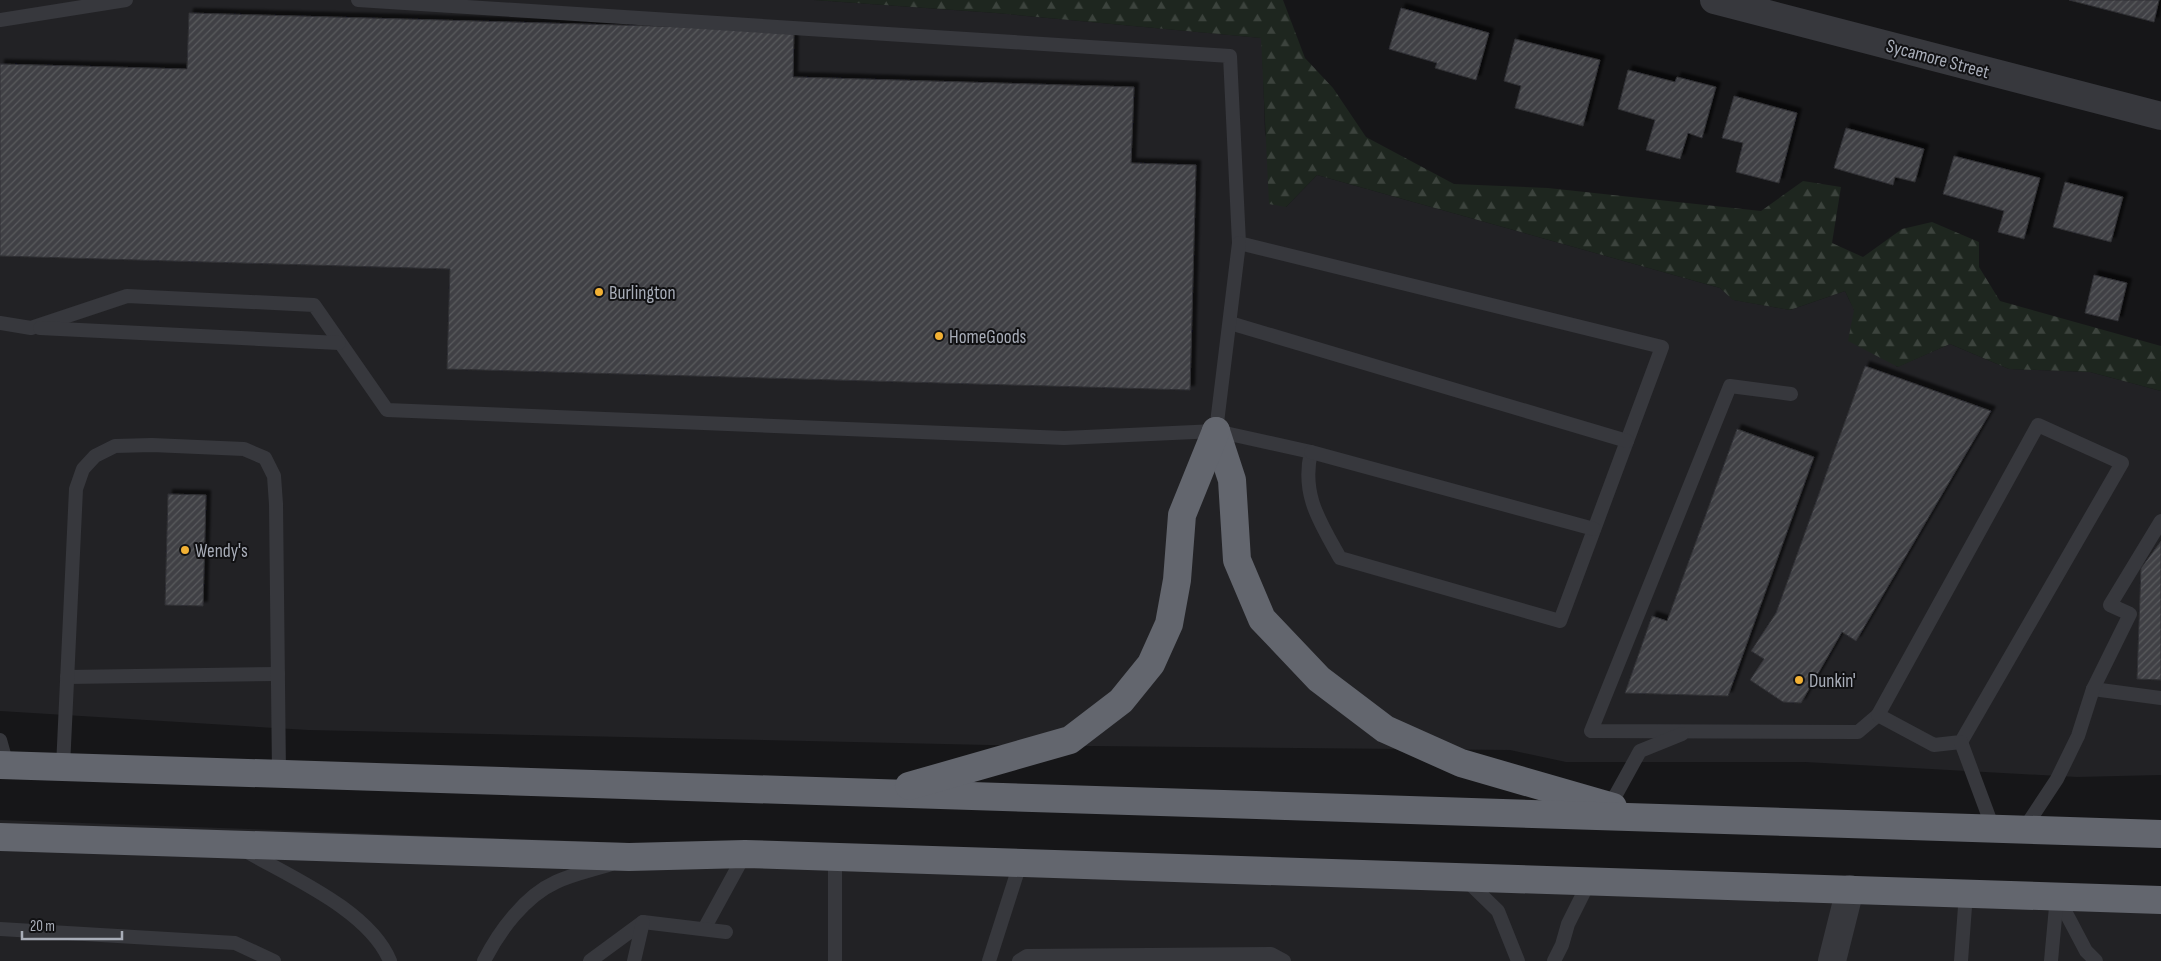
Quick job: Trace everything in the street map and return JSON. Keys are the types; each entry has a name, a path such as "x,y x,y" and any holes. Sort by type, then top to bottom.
{"highway":[{"path":"882,794 1070,740 1121,701 1151,664 1168,624 1177,580 1182,515 1216,431"},
{"path":"1216,431 1232,480 1237,560 1262,619 1318,679 1386,729 1461,763 1607,811"},
{"path":"2,756 63,767 882,794 1607,811 1653,818 2161,834"},
{"path":"0,837 629,858 745,854 2161,900"}],"street":[{"name":"Sycamore Street","path":"1714,0 2161,116"},
{"path":"1832,961 1850,889"}],"lane":[{"path":"0,20 126,0"},
{"path":"358,0 1230,56 1240,243 1216,431"},
{"path":"1240,243 1662,347 1560,622 1340,558 1314,513 1307,470 1311,452"},
{"path":"31,328 127,296 314,305 387,410 1064,438 1216,431 1311,452 1594,529"},
{"path":"0,322 31,328 339,343"},
{"path":"1230,323 1627,441"},
{"path":"1790,394 1730,386 1591,731 1858,732 1878,715 2038,425 2122,463 1961,742"},
{"path":"63,767 76,489 83,470 95,456 115,446 152,445 244,449 265,458 274,476 280,774"},
{"path":"2024,829 2057,779 2078,736 2093,689 2130,614 2110,605 2161,521"},
{"path":"67,677 278,674"},
{"path":"2093,689 2161,698"},
{"path":"1878,715 1934,745 1961,742"},
{"path":"1607,811 1640,751 1687,732"},
{"path":"1961,742 1994,828"},
{"path":"235,845 344,908 366,927 387,954 390,961"},
{"path":"704,929 745,854"},
{"path":"835,857 835,961"},
{"path":"484,961 491,946 527,902 555,883 629,858"},
{"path":"989,961 1020,864"},
{"path":"1464,878 1498,911 1518,961"},
{"path":"1554,961 1562,945 1568,924 1589,882"},
{"path":"1961,961 1966,893"},
{"path":"2042,961 2051,961 2057,896"},
{"path":"2057,896 2086,951 2096,961"},
{"path":"634,961 643,922"},
{"path":"590,961 643,922 726,932"},
{"path":"0,929 235,943 274,961"},
{"path":"1019,961 1028,956 1066,958 1271,954 1284,961"}],"shaded area":[{"path":"0,0 814,0 996,13 1262,38 1265,133 1286,207 1317,175 1720,288 1734,300 1790,310 1845,291 1854,310 1897,367 1950,344 2009,369 2090,372 2161,391 2161,775 2077,777 1805,762 1566,762 1510,750 989,745 308,730 0,711"},
{"path":"0,820 2161,899 2161,961 0,961"}],"green space":[{"path":"814,0 1283,0 1305,58 1333,88 1366,137 1454,184 1548,188 1761,211 1803,181 1841,187 1832,243 1863,257 1902,229 1932,222 1979,242 1979,267 2000,301 2161,346 2161,391 2090,372 2009,369 1950,344 1898,367 1848,341 1854,310 1845,291 1790,310 1733,300 1720,288 1317,175 1286,207 1269,204 1261,38 996,13"}],"building":[{"path":"2069,0 2159,0 2154,22"},
{"path":"1401,8 1489,33 1476,80 1435,68 1437,63 1389,49"},
{"path":"189,13 794,30 793,77 1134,87 1131,163 1196,165 1190,390 447,369 450,269 0,256 0,64 187,69"},
{"path":"1515,39 1600,60 1583,126 1515,108 1521,86 1504,81"},
{"path":"1628,70 1675,82 1677,77 1716,87 1702,138 1688,133 1680,159 1646,150 1655,120 1618,109"},
{"path":"1734,96 1797,113 1779,183 1736,172 1743,143 1722,138"},
{"path":"1846,128 1924,149 1915,182 1895,177 1893,185 1834,168"},
{"path":"1954,156 2040,178 2024,239 1998,232 2004,211 1943,194"},
{"path":"2065,182 2123,197 2111,242 2053,227"},
{"path":"2094,275 2127,283 2118,321 2085,313"},
{"path":"1865,366 1991,411 1856,641 1842,632 1801,703 1783,702 1750,680 1764,659 1751,651 1776,613"},
{"path":"1737,429 1814,457 1728,696 1625,693 1652,616 1667,621"},
{"name":"Wendy's","path":"168,494 206,495 203,606 165,605"},
{"path":"2161,541 2161,680 2137,679 2141,568"}],"place":[{"name":"Burlington","path":"599,292"},
{"name":"HomeGoods","path":"939,336"},
{"name":"Wendy's","path":"185,550"},
{"name":"Dunkin'","path":"1799,680"}]}
